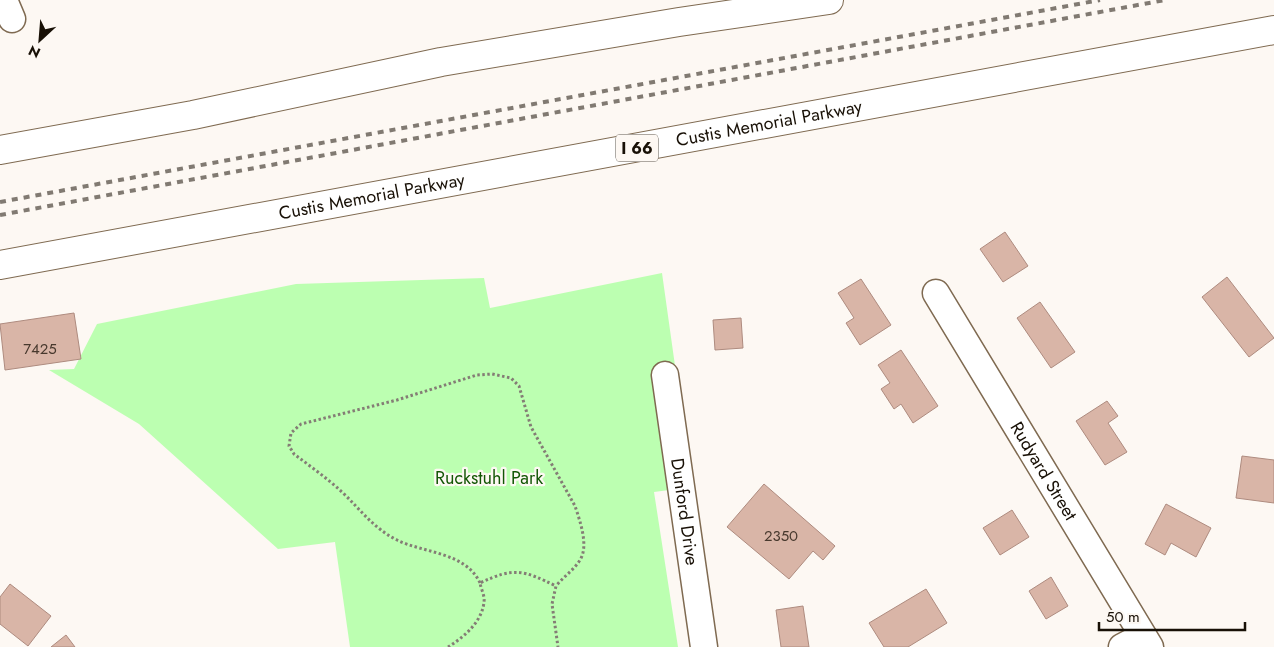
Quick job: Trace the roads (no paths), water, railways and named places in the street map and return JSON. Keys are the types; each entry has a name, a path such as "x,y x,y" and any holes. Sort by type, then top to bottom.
{"highway":[{"path":"0,150 193,115 442,62 679,22 829,0"},
{"name":"Custis Memorial Parkway","path":"0,265 1274,30"}],"street":[{"name":"Rudyard Street","path":"936,293 1138,643"},
{"name":"Dunford Drive","path":"665,375 704,647"}],"railway":[{"path":"0,202 1100,0"},
{"path":"0,215 1165,0"}],"park label":[{"name":"Ruckstuhl Park","path":"489,478"}]}
